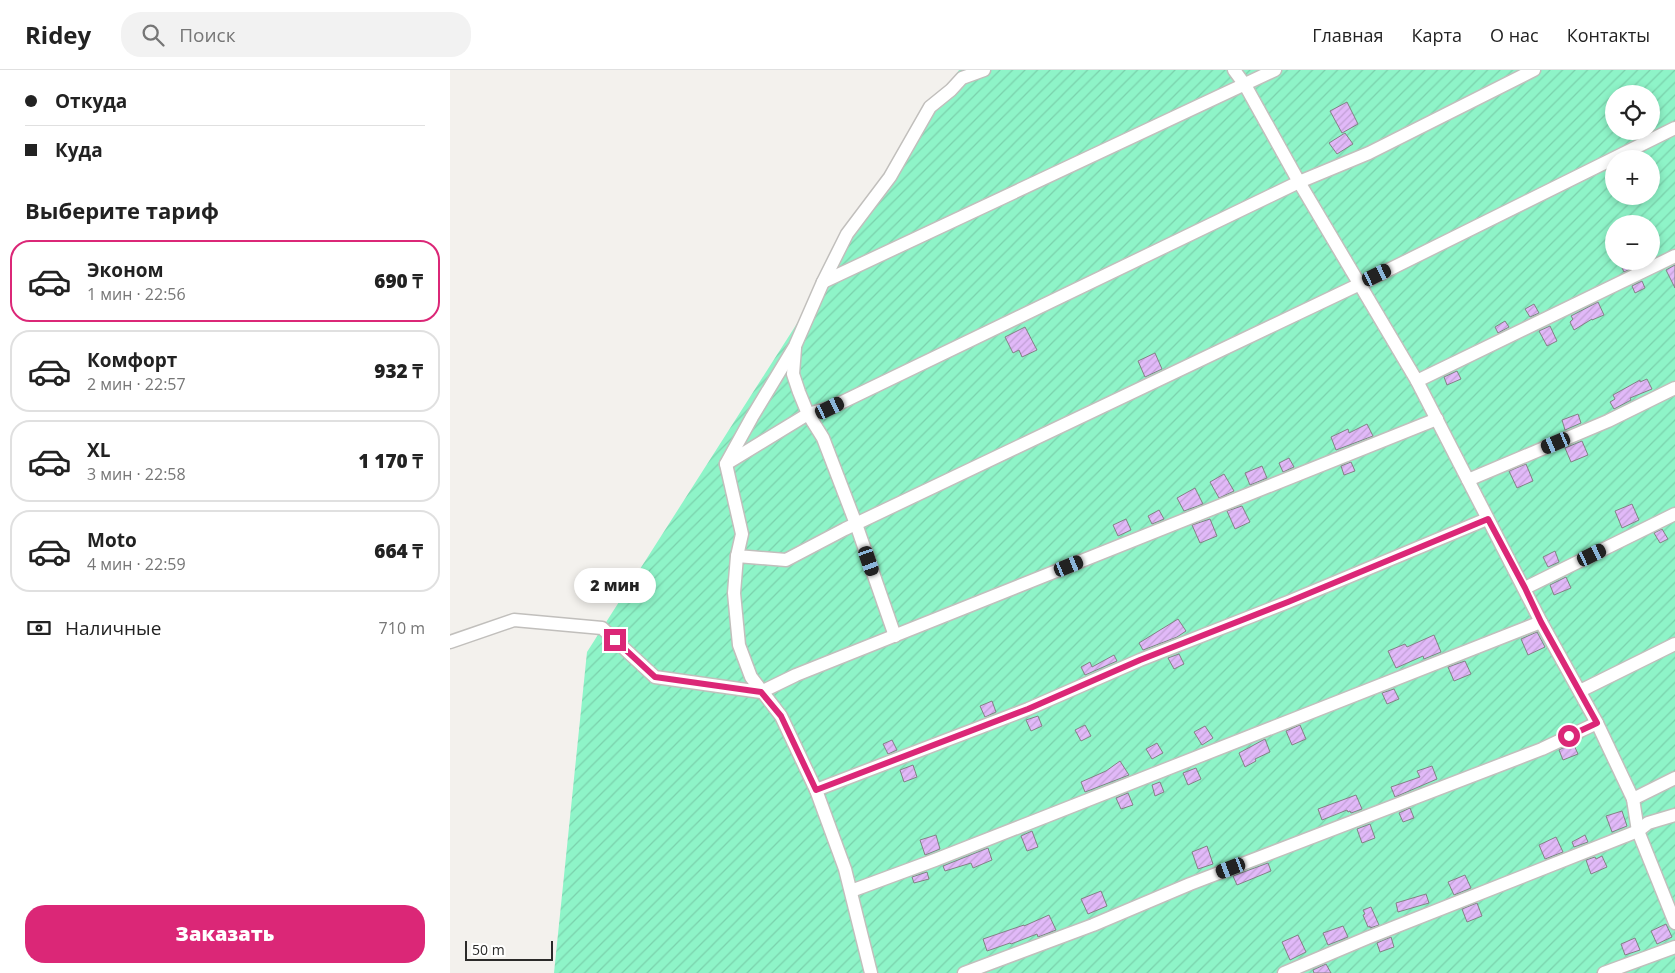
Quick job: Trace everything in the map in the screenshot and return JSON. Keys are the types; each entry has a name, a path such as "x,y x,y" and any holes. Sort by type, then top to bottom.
{"street":[{"path":"871,973 851,891 816,790 781,716 750,678 739,645 734,593 737,556 742,534 726,464 795,346 823,282 848,234 890,177 930,108 962,78 984,70"},
{"path":"1234,70 1245,85 1299,182 1417,381 1541,622 1597,723 1633,798 1638,831 1675,923"},
{"path":"823,282 1275,70"},
{"path":"726,464 808,414 830,408 1299,182 1369,153 1534,70"},
{"path":"737,556 786,560 856,524 1360,284 1675,128"},
{"path":"1417,381 1675,256"},
{"path":"795,346 793,374 808,414 823,438 856,524 895,636"},
{"path":"1468,480 1608,421 1675,388"},
{"path":"450,642 514,620 602,628 655,677 761,692 796,674 1437,419"},
{"path":"1525,588 1675,514"},
{"path":"816,790 1028,709 1140,660 1288,602 1488,519"},
{"path":"851,891 944,857 1541,622"},
{"path":"1580,691 1675,644"},
{"path":"964,973 1093,925 1190,884 1542,749 1597,723"},
{"path":"1633,798 1675,778"},
{"path":"1284,973 1367,938 1638,831 1648,823 1675,815"},
{"path":"1604,973 1675,947"}],"green space":[{"path":"959,70 1675,70 1675,973 554,973 587,652"}],"building":[{"path":"1347,102 1358,124 1342,133 1330,111"},
{"path":"1345,133 1353,144 1337,154 1329,143"},
{"path":"1675,265 1675,288 1666,270"},
{"path":"1642,281 1645,288 1635,293 1632,286"},
{"path":"1598,302 1604,315 1592,319 1574,330 1570,322 1573,319 1571,316"},
{"path":"1534,304 1539,313 1530,317 1525,309"},
{"path":"1505,321 1509,327 1498,333 1495,327"},
{"path":"1550,326 1557,341 1547,346 1539,331"},
{"path":"1025,327 1037,350 1022,357 1019,350 1013,353 1005,337"},
{"path":"1155,353 1162,369 1145,377 1138,361"},
{"path":"1457,371 1461,379 1447,385 1444,377"},
{"path":"1647,379 1652,389 1630,398 1631,400 1614,409 1610,402 1615,399 1613,395 1640,380 1640,382"},
{"path":"1578,414 1581,423 1565,430 1562,420"},
{"path":"1367,424 1373,436 1336,450 1331,437 1348,429 1349,433"},
{"path":"1582,441 1588,455 1571,462 1565,448"},
{"path":"1289,458 1294,467 1283,472 1279,463"},
{"path":"1351,462 1355,471 1344,475 1341,466"},
{"path":"1526,464 1533,481 1517,488 1509,471"},
{"path":"1262,466 1267,478 1250,485 1245,473"},
{"path":"1224,474 1234,491 1219,498 1210,482"},
{"path":"1195,488 1203,504 1184,511 1177,498"},
{"path":"1632,504 1639,520 1622,528 1615,511"},
{"path":"1242,506 1250,522 1235,529 1227,511"},
{"path":"1159,510 1164,519 1152,524 1148,516"},
{"path":"1126,519 1131,530 1118,536 1113,525"},
{"path":"1210,519 1217,536 1200,543 1192,525"},
{"path":"1662,529 1668,539 1660,543 1654,533"},
{"path":"1555,551 1559,562 1548,567 1543,557"},
{"path":"1566,577 1571,588 1554,595 1550,585"},
{"path":"1178,619 1186,631 1177,637 1143,650 1139,643"},
{"path":"1537,632 1545,647 1528,655 1521,639"},
{"path":"1434,635 1441,652 1424,659 1423,656 1396,668 1388,651 1405,644 1407,647"},
{"path":"1179,654 1184,664 1174,669 1168,658"},
{"path":"1114,655 1117,661 1085,675 1081,667 1090,662 1092,667"},
{"path":"1465,661 1471,674 1454,681 1448,667"},
{"path":"1394,689 1399,699 1387,704 1382,693"},
{"path":"992,701 996,712 985,717 980,706"},
{"path":"1038,716 1042,726 1031,731 1026,720"},
{"path":"1085,725 1091,736 1081,741 1075,730"},
{"path":"1300,725 1306,739 1292,745 1286,731"},
{"path":"1205,726 1213,738 1202,745 1194,732"},
{"path":"1265,739 1270,752 1255,759 1256,761 1245,767 1239,753"},
{"path":"892,740 897,750 888,754 883,744"},
{"path":"1157,743 1163,753 1152,759 1146,749"},
{"path":"1573,743 1578,754 1563,760 1559,750"},
{"path":"1120,761 1129,775 1085,792 1081,782 1106,771"},
{"path":"913,765 917,777 904,782 900,770"},
{"path":"1432,766 1437,779 1395,797 1391,787 1420,777 1417,771"},
{"path":"1196,768 1201,779 1188,785 1183,773"},
{"path":"1160,782 1164,792 1155,796 1152,785"},
{"path":"1128,793 1133,805 1121,809 1116,798"},
{"path":"1356,795 1362,809 1351,813 1347,810 1322,820 1318,809"},
{"path":"1410,808 1414,818 1403,822 1399,813"},
{"path":"1622,811 1627,826 1612,832 1606,816"},
{"path":"1370,824 1375,838 1362,843 1357,829"},
{"path":"1032,831 1038,847 1027,851 1021,836"},
{"path":"936,835 940,849 925,855 920,840"},
{"path":"1585,835 1588,842 1574,847 1572,842"},
{"path":"1556,837 1563,852 1545,859 1539,845"},
{"path":"1207,846 1213,864 1198,869 1192,852"},
{"path":"988,848 992,860 973,868 971,863 945,871 943,866"},
{"path":"1602,856 1607,867 1591,874 1586,860"},
{"path":"1268,863 1271,871 1237,885 1233,876"},
{"path":"927,872 929,879 914,883 912,877"},
{"path":"1465,875 1471,888 1454,895 1448,882"},
{"path":"1101,891 1107,906 1088,914 1081,899"},
{"path":"1426,894 1429,903 1398,912 1396,903"},
{"path":"1477,903 1482,916 1467,922 1462,909"},
{"path":"1371,907 1379,925 1370,928 1363,915 1365,914 1363,910"},
{"path":"1049,915 1056,930 1038,937 1037,934 987,951 983,939 1024,926"},
{"path":"1666,924 1672,937 1657,944 1651,931"},
{"path":"1343,926 1348,937 1328,945 1323,933"},
{"path":"1298,935 1306,952 1290,960 1282,942"},
{"path":"1391,937 1394,947 1380,952 1377,943"},
{"path":"1635,938 1640,950 1625,955 1621,944"},
{"path":"1326,964 1331,973 1314,973 1313,970"}],"route":[{"path":"615,640 655,677 761,692 781,716 816,790 1028,709 1140,660 1288,602 1488,519 1541,622 1597,723 1569,736"}]}
